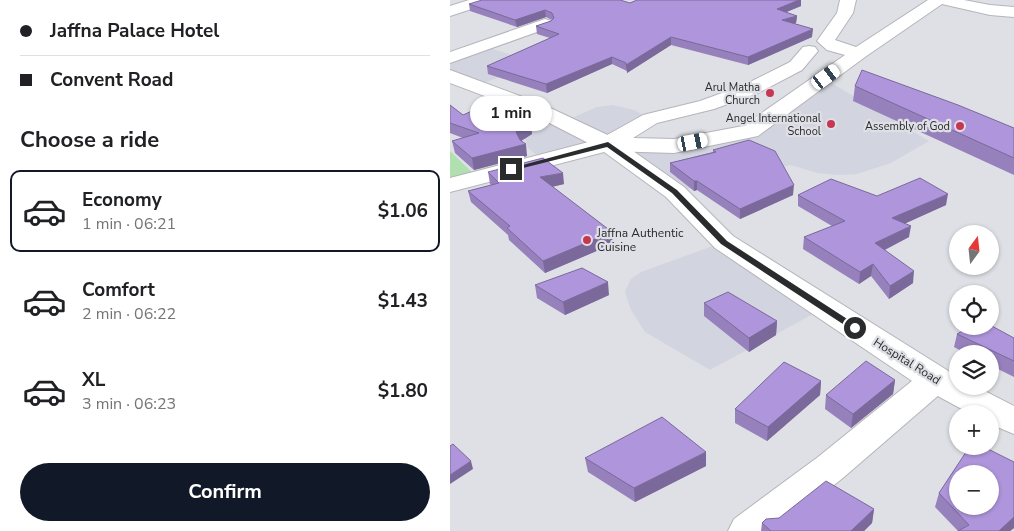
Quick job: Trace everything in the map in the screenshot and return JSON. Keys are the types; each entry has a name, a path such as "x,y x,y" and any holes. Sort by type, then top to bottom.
{"street":[{"path":"450,11 485,0"},
{"path":"848,0 845,13 826,41 833,46 859,53"},
{"path":"608,144 674,146 750,131 859,53 938,0"},
{"path":"942,0 990,10 1014,12"},
{"path":"450,58 545,24"},
{"path":"450,185 608,144 650,120 707,105 751,89 796,66 810,50"},
{"name":"Hospital Road","path":"450,76 537,109 608,144 675,192 724,242 935,380 1014,421"},
{"path":"748,531 831,466 935,380"}],"shaded area":[{"path":"482,46 519,57 506,75 475,86 450,76 450,58"},
{"path":"823,78 929,141 891,163 857,174 817,173 791,165 675,192 608,144 544,161 528,148 524,136 538,128 563,122 597,107 613,105 634,110 650,119 609,144 674,146 750,131"},
{"path":"724,242 824,308 710,370 645,332 631,310 625,292 631,279 641,272"}],"green space":[{"path":"450,151 478,178 450,185"}],"building":[{"path":"482,0 620,0 630,3 637,0 799,0 777,9 797,16 782,20 813,29 748,57 671,37 626,65 626,63 612,57 546,84 487,66 559,34 536,26 551,21 554,18 552,13 545,10 515,20 469,4"},
{"path":"862,70 958,105 1014,128 1014,158 855,86"},
{"path":"488,104 531,123 516,132 520,140 526,144 472,158 452,141 479,133 450,123 450,105 463,115"},
{"path":"749,140 775,151 794,185 740,209 697,181 694,181 670,163 716,152 713,150"},
{"path":"543,158 563,173 540,177 612,232 543,261 507,228 510,226 468,191 499,183 488,172"},
{"path":"920,178 948,194 892,218 911,226 875,243 914,271 890,286 873,264 860,272 804,237 845,221 798,195 831,179 877,196"},
{"path":"582,268 608,282 563,302 535,285"},
{"path":"728,292 777,321 749,338 704,303"},
{"path":"999,330 1014,338 1014,361 999,354 999,345 980,345 959,335 999,335"},
{"path":"866,361 895,380 853,414 826,395"},
{"path":"784,362 821,381 768,427 735,409"},
{"path":"662,417 706,452 634,488 585,458"},
{"path":"453,444 471,461 450,475 450,446"},
{"path":"999,454 1014,462 1014,517 999,531 958,531 969,525 960,515 999,515 999,465 957,465 964,455"},
{"path":"949,478 949,504 939,493"},
{"path":"826,481 874,509 851,531 771,531 762,523 766,519 779,518"}],"place":[{"name":"Arul Matha Church","path":"770,93"},
{"name":"Angel International School","path":"831,124"},
{"name":"Assembly of God","path":"960,126"},
{"name":"Jaffna Authentic Cuisine","path":"587,240"}],"route":[{"path":"511,169 608,144 675,192 724,242 855,328"}]}
